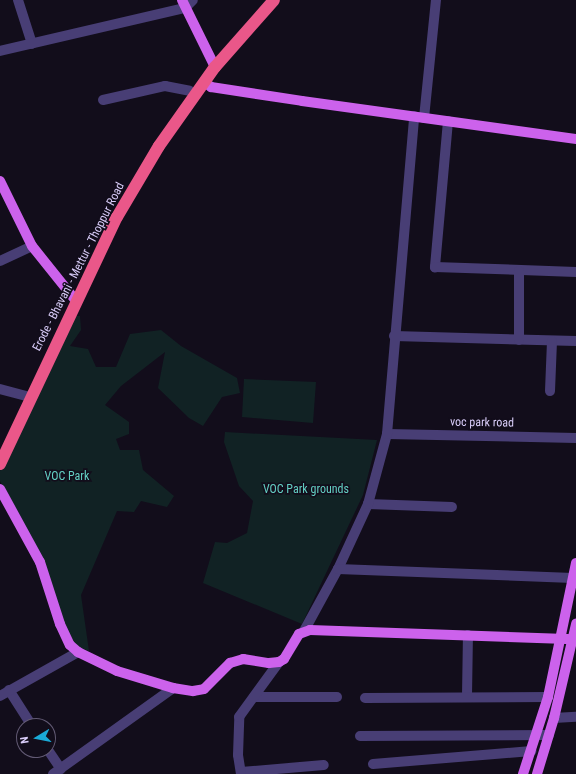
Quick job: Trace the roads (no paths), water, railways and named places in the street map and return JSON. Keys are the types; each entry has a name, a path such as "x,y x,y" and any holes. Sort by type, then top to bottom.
{"highway":[{"name":"Erode - Bhavani - Mettur - Thoppur Road","path":"0,446 73,298 149,151 190,91 266,0"},
{"name":"Erode - Bhavani - Mettur - Thoppur Road","path":"73,298 159,146 205,82 212,65 274,0"},
{"name":"Erode - Bhavani - Mettur - Thoppur Road","path":"0,464 26,396"}],"main road":[{"path":"183,4 212,65"},
{"path":"205,82 212,87 576,139"},
{"path":"0,181 32,246 73,298"},
{"path":"0,489 40,562 60,624 70,645 78,652 117,671 174,688 193,691 204,689 230,663 243,659 268,663 279,662 284,659 299,634 304,631 468,634 575,639"},
{"path":"523,774 538,733 548,697 562,639 576,563"},
{"path":"537,774 575,639 576,624"}],"street":[{"path":"18,0 32,44"},
{"path":"0,51 32,44 183,4 193,0"},
{"path":"304,631 338,569 368,504 387,434 394,336 419,117 436,0"},
{"path":"103,100 165,86 190,91"},
{"path":"448,121 435,267 576,272"},
{"path":"0,261 32,246"},
{"path":"519,271 519,340"},
{"path":"394,336 576,341"},
{"path":"550,391 552,341"},
{"path":"0,389 26,396"},
{"name":"voc park road","path":"387,434 576,438"},
{"path":"368,504 452,508"},
{"path":"338,569 573,578"},
{"path":"467,696 468,634"},
{"path":"25,718 4,693 78,652"},
{"path":"279,662 239,717 238,755 241,773 324,765"},
{"path":"51,758 56,773 174,688"},
{"path":"365,698 467,696 548,697"},
{"path":"254,697 337,697"},
{"path":"554,718 576,717"},
{"path":"360,736 538,733 549,735"},
{"path":"373,764 531,751"}],"park label":[{"name":"VOC Park","path":"67,477"},
{"name":"VOC Park grounds","path":"306,490"}]}
